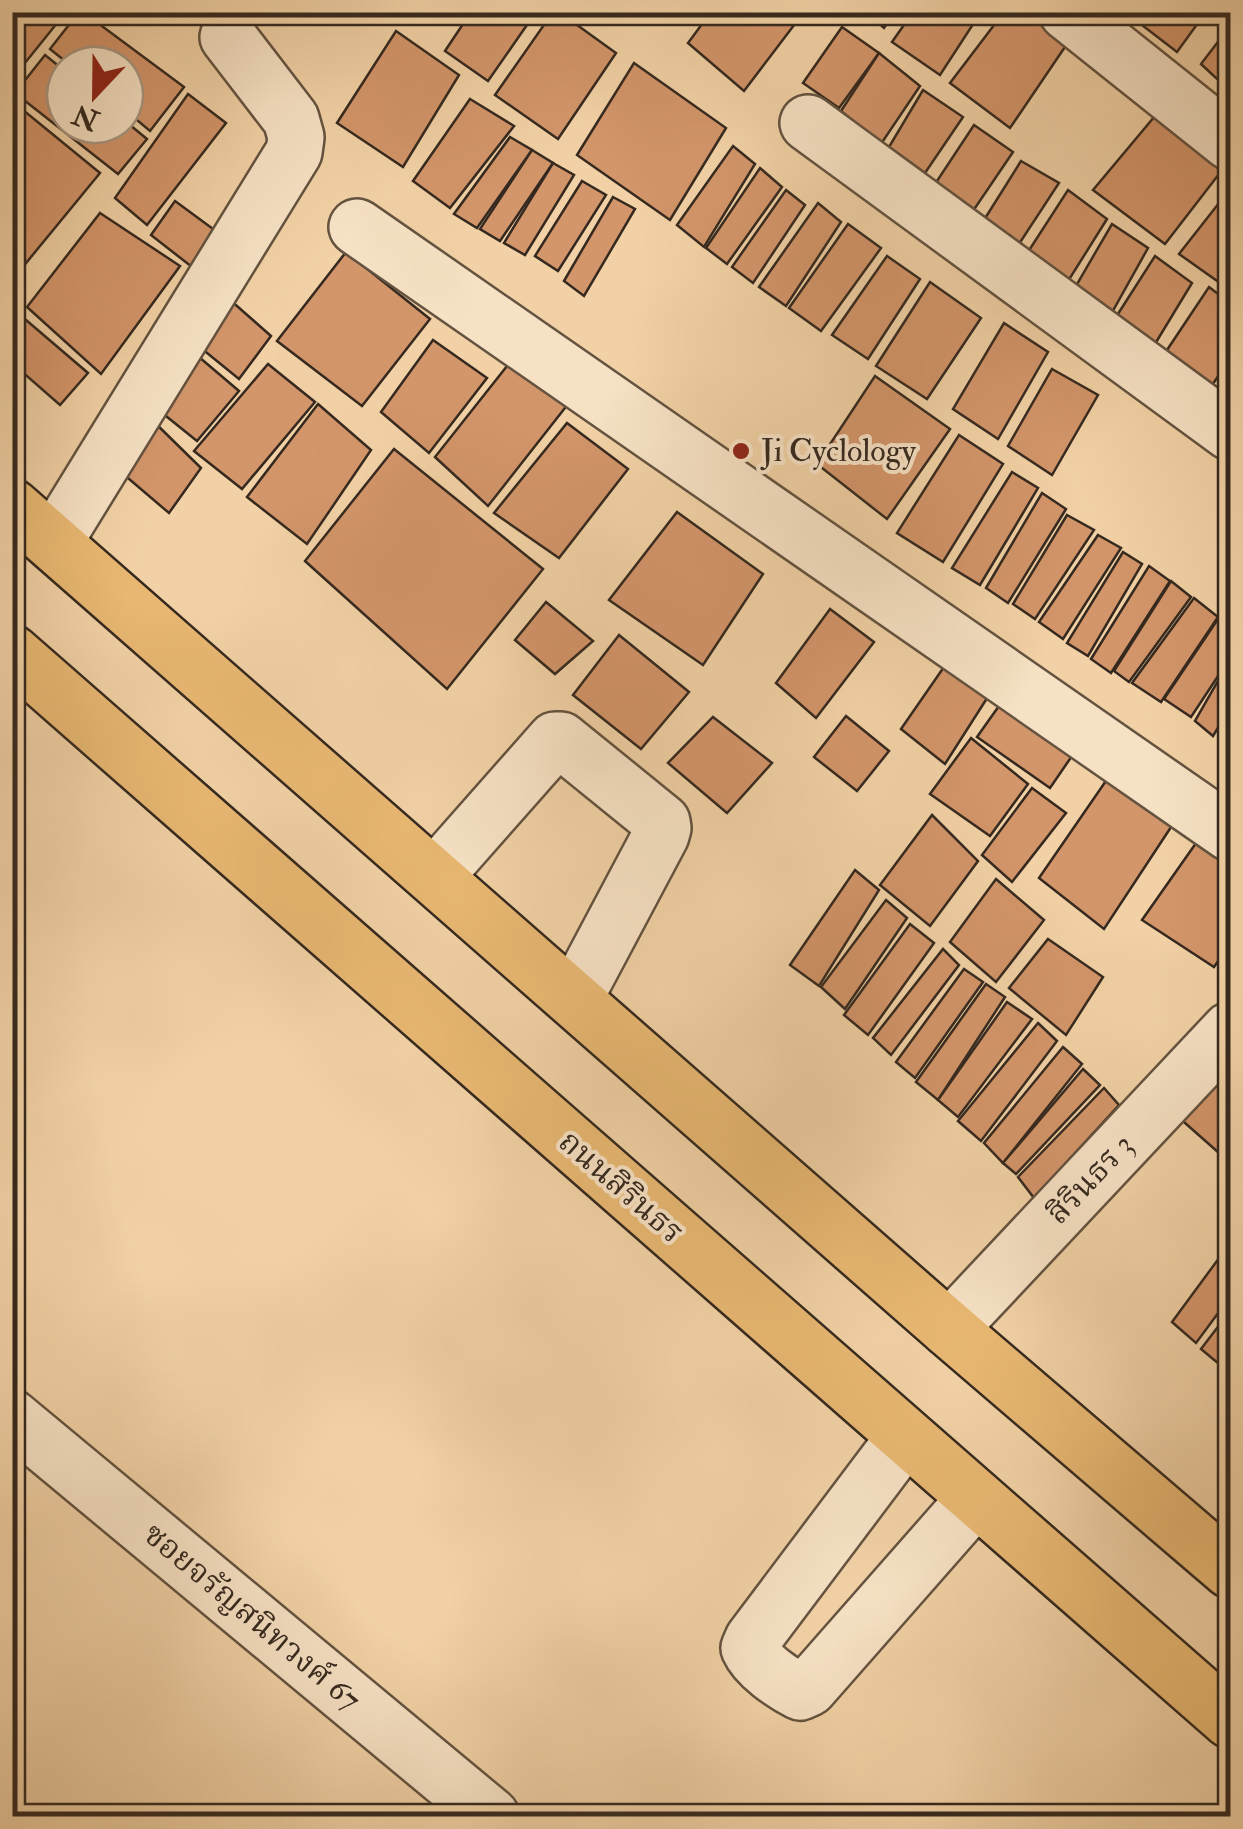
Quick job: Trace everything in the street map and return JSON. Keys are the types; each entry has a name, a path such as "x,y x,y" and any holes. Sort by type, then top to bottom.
{"main road":[{"path":"12,507 1230,1570"},
{"name":"ถนนสิรินธร","path":"12,653 1230,1720"}],"street":[{"path":"1067,12 1230,142"},
{"path":"54,542 294,152 296,137 291,119 228,37"},
{"path":"808,122 1230,432"},
{"path":"357,227 1230,833"},
{"path":"434,876 555,740 562,740 662,822 661,835 574,999"},
{"name":"สิรินธร 3","path":"949,1328 1230,1030"},
{"name":"ซอยจรัญสนิทวงศ์ 67","path":"12,1418 491,1816"},
{"path":"906,1437 753,1639 753,1656 800,1692 809,1688 976,1498"},
{"path":"828,1540 891,1594"}],"building":[{"path":"12,12 66,12 12,79"},
{"path":"83,12 127,45 53,45"},
{"path":"471,12 536,12 488,81 445,51"},
{"path":"553,12 559,12 616,53 558,139 495,95"},
{"path":"711,12 804,12 744,91 688,43"},
{"path":"866,12 895,12 884,28"},
{"path":"913,12 981,12 940,75 892,42"},
{"path":"1004,12 1036,12 1071,38 1010,128 950,83"},
{"path":"1125,12 1206,12 1177,52"},
{"path":"1230,26 1230,91 1201,64"},
{"path":"842,27 879,53 839,108 803,83"},
{"path":"396,31 459,75 403,167 337,123"},
{"path":"879,53 920,86 881,144 841,111"},
{"path":"45,55 45,117 15,93"},
{"path":"145,58 184,87 150,131 145,127"},
{"path":"634,63 726,128 670,220 577,155"},
{"path":"923,90 963,117 925,173 889,147"},
{"path":"188,94 226,123 147,225 115,198"},
{"path":"470,99 514,126 450,208 413,181"},
{"path":"23,110 45,128 45,145 66,145 100,173 17,274 12,271 12,124"},
{"path":"1160,110 1226,165 1165,244 1093,190"},
{"path":"974,125 1013,152 971,214 935,184"},
{"path":"510,137 532,150 477,228 454,214"},
{"path":"81,145 142,145 118,174"},
{"path":"733,146 755,164 704,247 677,225"},
{"path":"532,150 553,163 500,241 480,229"},
{"path":"1021,161 1059,183 1019,244 984,220"},
{"path":"553,163 574,175 525,255 504,243"},
{"path":"760,168 782,187 727,264 706,248"},
{"path":"582,181 606,195 558,271 535,256"},
{"path":"1230,189 1230,290 1179,254"},
{"path":"786,190 805,205 753,283 732,267"},
{"path":"1068,190 1107,219 1065,286 1026,255"},
{"path":"613,197 635,209 584,296 564,281"},
{"path":"175,201 224,237 201,274 151,235"},
{"path":"818,203 841,222 786,306 759,287"},
{"path":"100,213 180,266 101,374 27,307"},
{"path":"848,224 881,248 821,331 789,308"},
{"path":"1112,224 1148,248 1110,316 1073,291"},
{"path":"346,252 430,319 362,406 277,341"},
{"path":"887,256 920,279 868,359 832,335"},
{"path":"1155,256 1192,283 1155,344 1116,317"},
{"path":"930,282 981,318 927,399 876,366"},
{"path":"1209,287 1230,303 1230,358 1211,387 1165,353"},
{"path":"229,299 271,336 239,379 196,344"},
{"path":"12,308 88,373 60,405 12,363"},
{"path":"1004,323 1048,352 998,439 953,409"},
{"path":"433,340 487,378 429,453 381,412"},
{"path":"515,356 572,399 488,506 435,457"},
{"path":"199,357 239,391 197,441 156,408"},
{"path":"268,364 315,402 242,489 194,451"},
{"path":"1052,369 1098,395 1052,475 1008,446"},
{"path":"875,376 950,429 887,519 817,464"},
{"path":"318,404 371,450 307,544 247,497"},
{"path":"150,418 201,468 169,513 115,467"},
{"path":"567,423 628,469 559,558 494,513"},
{"path":"959,435 1003,464 943,562 897,533"},
{"path":"394,449 543,569 447,689 305,561"},
{"path":"1012,472 1038,488 980,585 952,568"},
{"path":"1042,493 1066,509 1008,603 986,588"},
{"path":"677,512 763,574 703,665 609,600"},
{"path":"1067,515 1094,530 1035,619 1013,604"},
{"path":"1098,535 1121,548 1063,639 1039,622"},
{"path":"1123,552 1142,564 1088,656 1067,643"},
{"path":"1149,566 1170,581 1111,673 1091,659"},
{"path":"1171,581 1191,597 1129,682 1114,671"},
{"path":"1194,598 1218,617 1161,702 1132,683"},
{"path":"546,602 593,641 555,674 515,640"},
{"path":"830,609 874,642 816,718 776,683"},
{"path":"1218,619 1230,627 1230,658 1191,717 1164,699"},
{"path":"619,635 689,692 641,749 573,695"},
{"path":"955,651 998,681 945,764 901,729"},
{"path":"1230,660 1230,708 1213,736 1195,721"},
{"path":"1011,689 1087,734 1050,788 977,737"},
{"path":"846,716 889,751 857,791 814,757"},
{"path":"713,717 772,763 727,813 668,763"},
{"path":"971,738 1028,784 990,836 930,794"},
{"path":"1110,775 1175,821 1104,929 1039,878"},
{"path":"1032,788 1066,813 1012,882 982,855"},
{"path":"932,815 978,861 930,926 880,885"},
{"path":"1201,836 1230,854 1230,944 1214,967 1142,920"},
{"path":"855,870 879,890 819,986 790,965"},
{"path":"996,879 1044,920 996,982 950,942"},
{"path":"886,900 907,918 845,1009 821,987"},
{"path":"910,924 934,943 868,1035 844,1015"},
{"path":"1048,939 1103,977 1066,1035 1009,988"},
{"path":"943,949 959,965 891,1055 873,1038"},
{"path":"964,969 983,982 915,1078 896,1062"},
{"path":"986,984 1005,997 938,1100 916,1082"},
{"path":"1007,1002 1032,1019 958,1117 938,1100"},
{"path":"1038,1023 1057,1041 981,1141 958,1121"},
{"path":"1063,1047 1082,1064 1003,1163 984,1143"},
{"path":"1083,1069 1100,1085 1016,1174 1003,1163"},
{"path":"1211,1071 1230,1087 1227,1160 1176,1115"},
{"path":"1104,1088 1119,1105 1034,1198 1018,1177"},
{"path":"1225,1250 1230,1254 1230,1297 1196,1343 1172,1322"},
{"path":"1230,1311 1230,1373 1201,1349"}],"place":[{"name":"Ji Cyclology","path":"741,451"}]}
